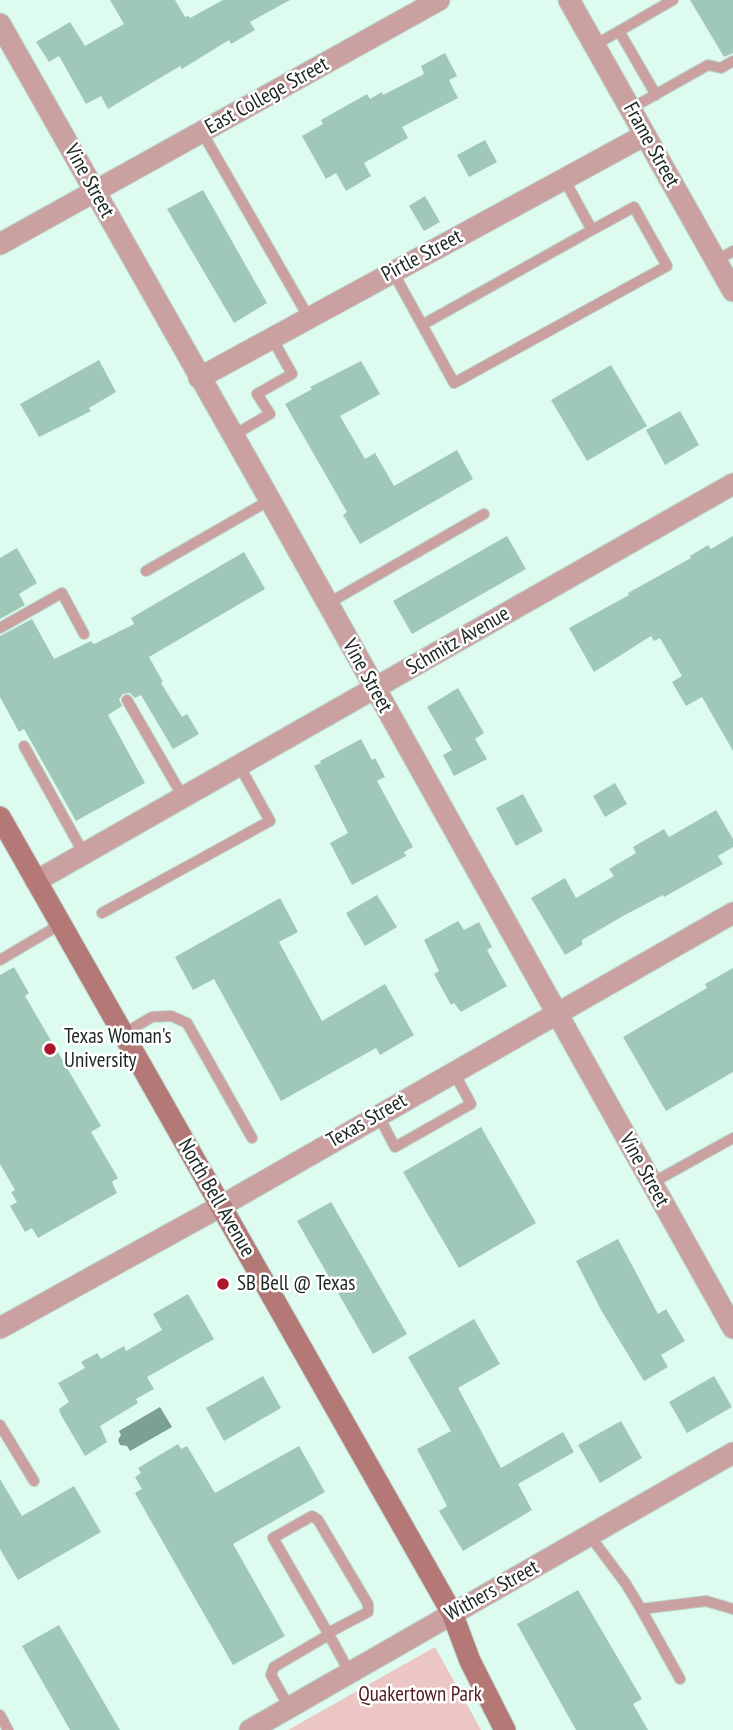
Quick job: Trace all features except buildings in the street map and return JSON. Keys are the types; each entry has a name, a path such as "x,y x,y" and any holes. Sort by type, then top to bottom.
{"main road":[{"name":"North Bell Avenue","path":"0,817 452,1613 470,1661 505,1730"}],"street":[{"name":"East College Street","path":"0,244 439,0"},
{"name":"Frame Street","path":"569,0 645,135 725,256 733,291"},
{"name":"Vine Street","path":"0,24 652,1183 726,1299 733,1328"},
{"name":"Pirtle Street","path":"199,378 645,135"},
{"name":"Schmitz Avenue","path":"36,881 733,484"},
{"name":"Texas Street","path":"2,1321 221,1206 733,913"},
{"name":"Withers Street","path":"250,1730 733,1453"}],"lane":[{"path":"595,45 673,0"},
{"path":"619,31 656,95"},
{"path":"630,109 708,65 721,68 733,61"},
{"path":"202,132 309,318"},
{"path":"564,179 592,230"},
{"path":"393,272 454,383 667,266 634,206 422,324"},
{"path":"232,436 270,414 257,394 292,374 272,338"},
{"path":"146,570 270,500"},
{"path":"327,604 484,514"},
{"path":"0,628 62,593 84,634"},
{"path":"127,700 183,797"},
{"path":"24,746 84,854"},
{"path":"102,913 270,821 239,765"},
{"path":"0,960 61,924"},
{"path":"124,1034 152,1017 171,1016 187,1023 251,1138"},
{"path":"378,1115 395,1147 471,1104 453,1071"},
{"path":"652,1183 733,1138"},
{"path":"0,1425 34,1481"},
{"path":"289,1707 271,1675 274,1667 328,1633 368,1612 368,1604 318,1520 312,1516 273,1538 328,1633 350,1673"},
{"path":"590,1536 626,1584 680,1679"},
{"path":"641,1609 706,1601 733,1609"},
{"path":"0,1715 8,1730"}],"green space":[{"name":"Quakertown Park","path":"435,1647 481,1730 288,1730"}],"shaded area":[{"path":"160,1407 172,1427 130,1451 127,1446 120,1445 119,1431"}],"place":[{"name":"Texas Woman's University","path":"50,1049"},
{"name":"SB Bell @ Texas","path":"223,1284"}]}
